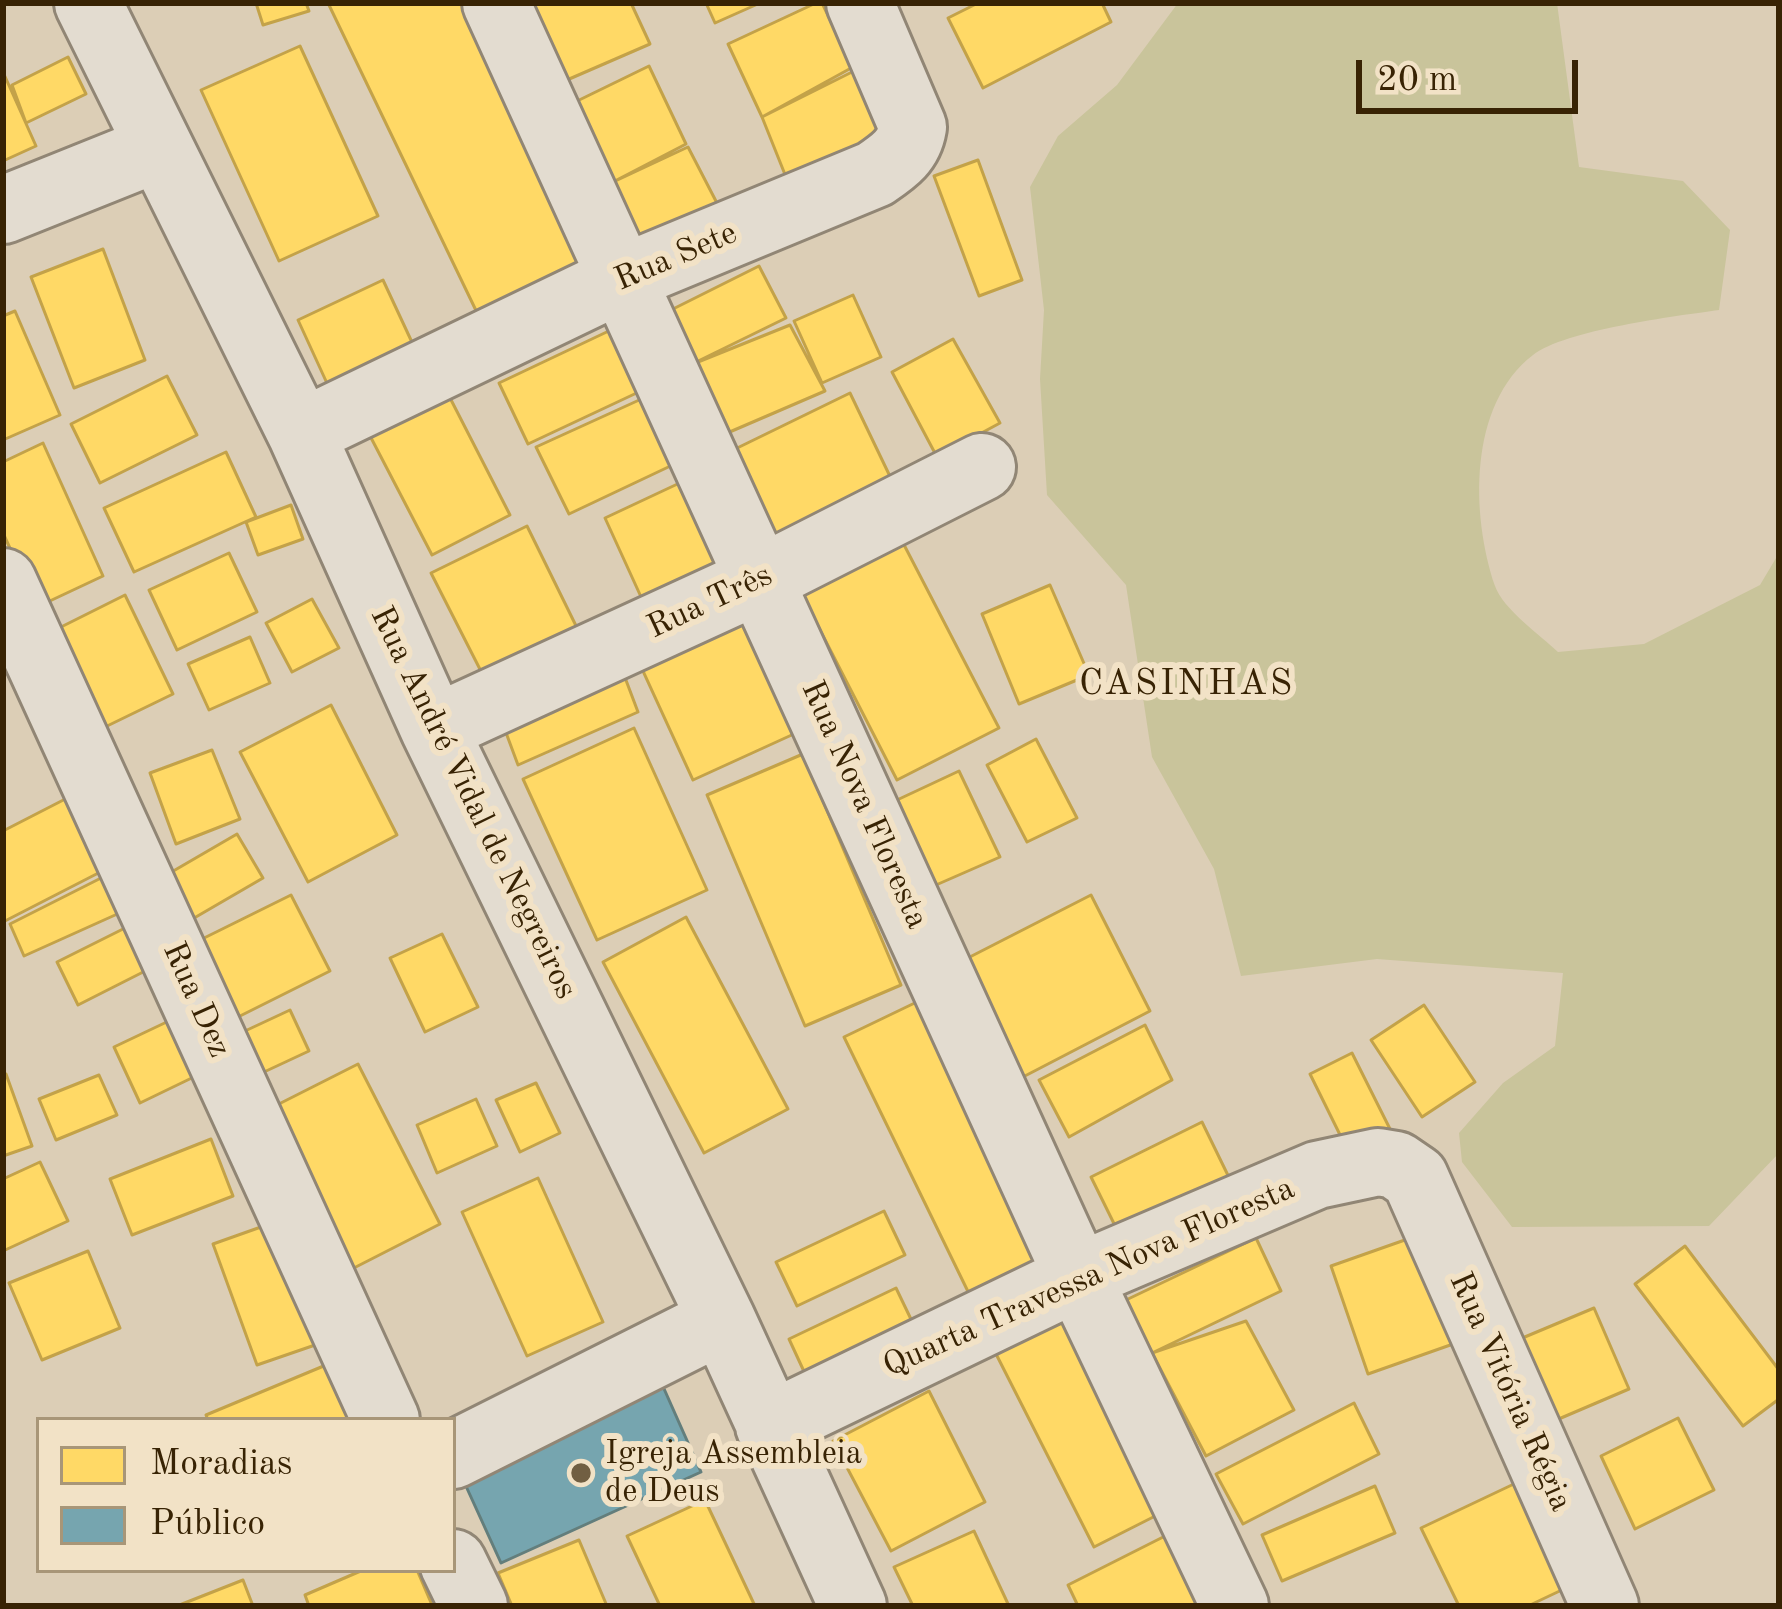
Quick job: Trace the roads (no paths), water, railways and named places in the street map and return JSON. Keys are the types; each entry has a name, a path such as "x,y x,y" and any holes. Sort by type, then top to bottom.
{"street":[{"name":"Rua Nova Floresta","path":"496,3 1078,1277 1235,1606"},
{"name":"Rua Sete","path":"301,434 621,279 874,174 895,160 910,144 913,127 877,9"},
{"name":"Rua André Vidal de Negreiros","path":"115,22 158,148 301,434 434,729 722,1320 853,1606"},
{"path":"3,210 158,148"},
{"name":"Rua Três","path":"434,729 761,579 982,467"},
{"name":"Rua Dez","path":"3,582 385,1417"},
{"name":"Quarta Travessa Nova Floresta","path":"769,1426 1078,1277 1317,1174 1378,1162 1396,1165 1414,1178"},
{"name":"Rua Vitória Régia","path":"1414,1178 1605,1606"},
{"path":"456,1453 722,1320"},
{"path":"456,1569 474,1606"}],"place":[{"name":"Igreja Assembleia de Deus","path":"581,1473"}],"district":[{"name":"CASINHAS","path":"1187,685"}]}
